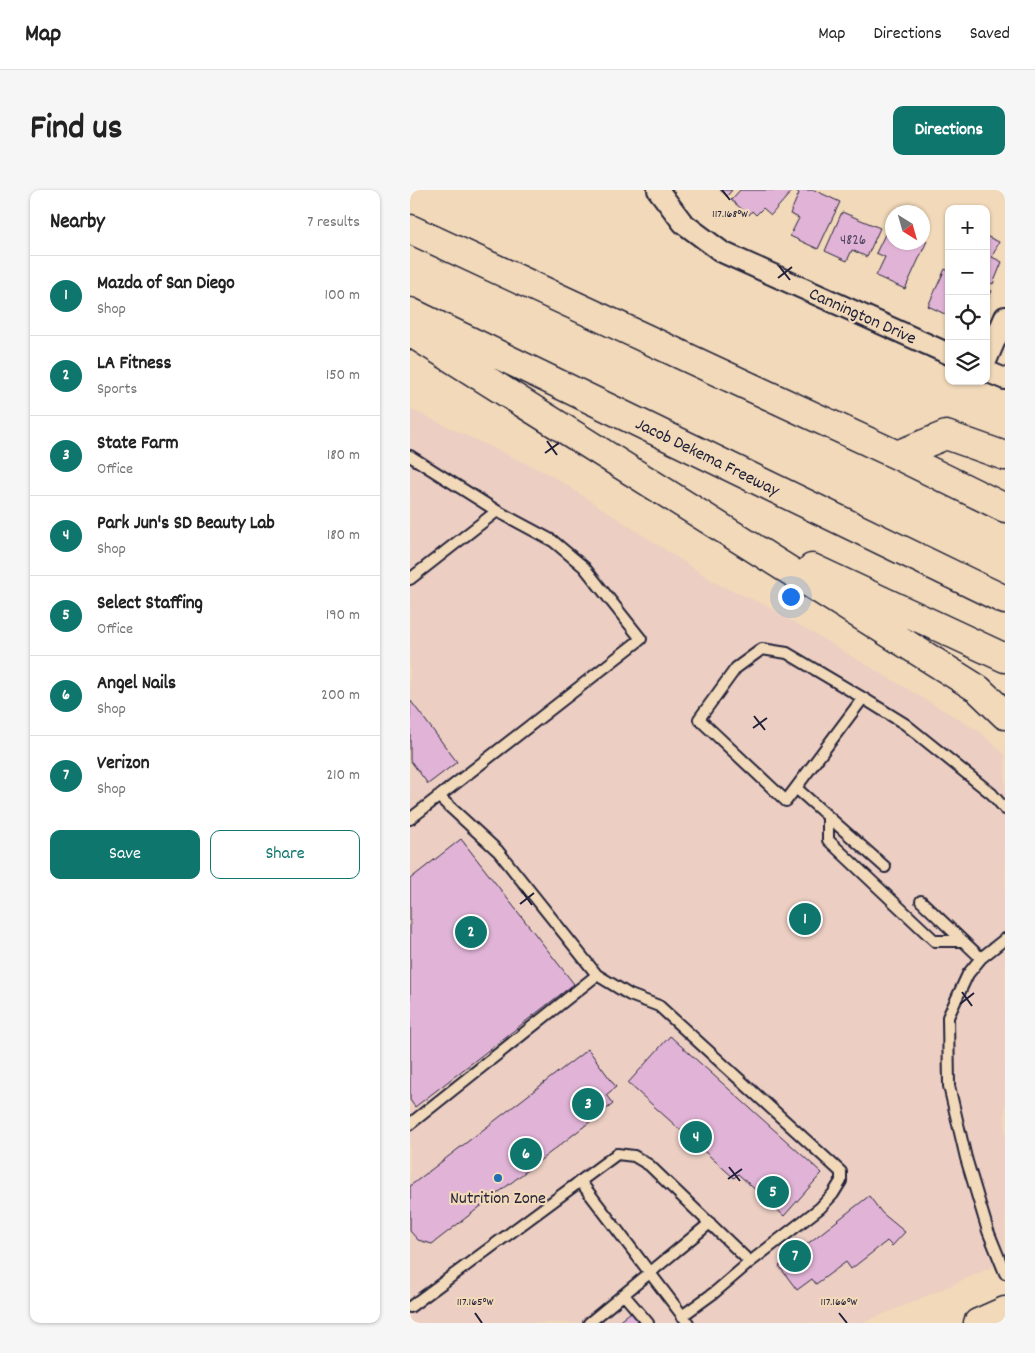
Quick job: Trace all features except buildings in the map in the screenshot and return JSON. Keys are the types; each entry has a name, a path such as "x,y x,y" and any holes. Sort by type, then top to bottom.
{"main road":[{"path":"410,229 898,455 1005,508"},
{"name":"Jacob Dekema Freeway","path":"410,312 1005,600"},
{"path":"410,332 978,689 1005,715"},
{"path":"898,455 946,435 1005,456"},
{"path":"681,503 773,549 1005,658"},
{"path":"978,1323 1005,1311"}],"street":[{"name":"Cannington Drive","path":"658,190 683,223 722,252 945,352"},
{"path":"990,352 1005,317"},
{"path":"990,373 1005,379"}],"lane":[{"path":"410,456 497,511 553,541 584,567 641,639 410,818"},
{"path":"410,579 497,511"},
{"path":"863,698 786,801 699,719 736,668 762,649 787,653 863,698 905,724 992,794 1005,809"},
{"path":"796,788 885,867"},
{"path":"438,796 498,851 597,976 630,995 659,1006 842,1172 841,1181 833,1194 820,1208 750,1262 685,1320 580,1181"},
{"path":"828,817 828,840 935,941 963,941"},
{"path":"921,901 981,958"},
{"path":"1005,939 981,958 968,974 948,1017 949,1086 966,1158 988,1231 1005,1273"},
{"path":"410,1124 597,976"},
{"path":"410,1307 617,1154 634,1156 649,1165 750,1262"},
{"path":"589,1323 710,1223"},
{"path":"624,1295 648,1323"}],"shaded area":[{"path":"410,409 554,477 717,584 765,605 980,732 1005,755 1005,1261 862,1323 410,1323"}],"place":[{"name":"Mazda of San Diego","path":"805,919"},
{"name":"LA Fitness","path":"471,932"},
{"name":"State Farm","path":"588,1104"},
{"name":"Park Jun's SD Beauty Lab","path":"696,1137"},
{"name":"Angel Nails","path":"526,1154"},
{"name":"Nutrition Zone","path":"498,1178"},
{"name":"Select Staffing","path":"773,1192"},
{"name":"Verizon","path":"795,1256"}]}
